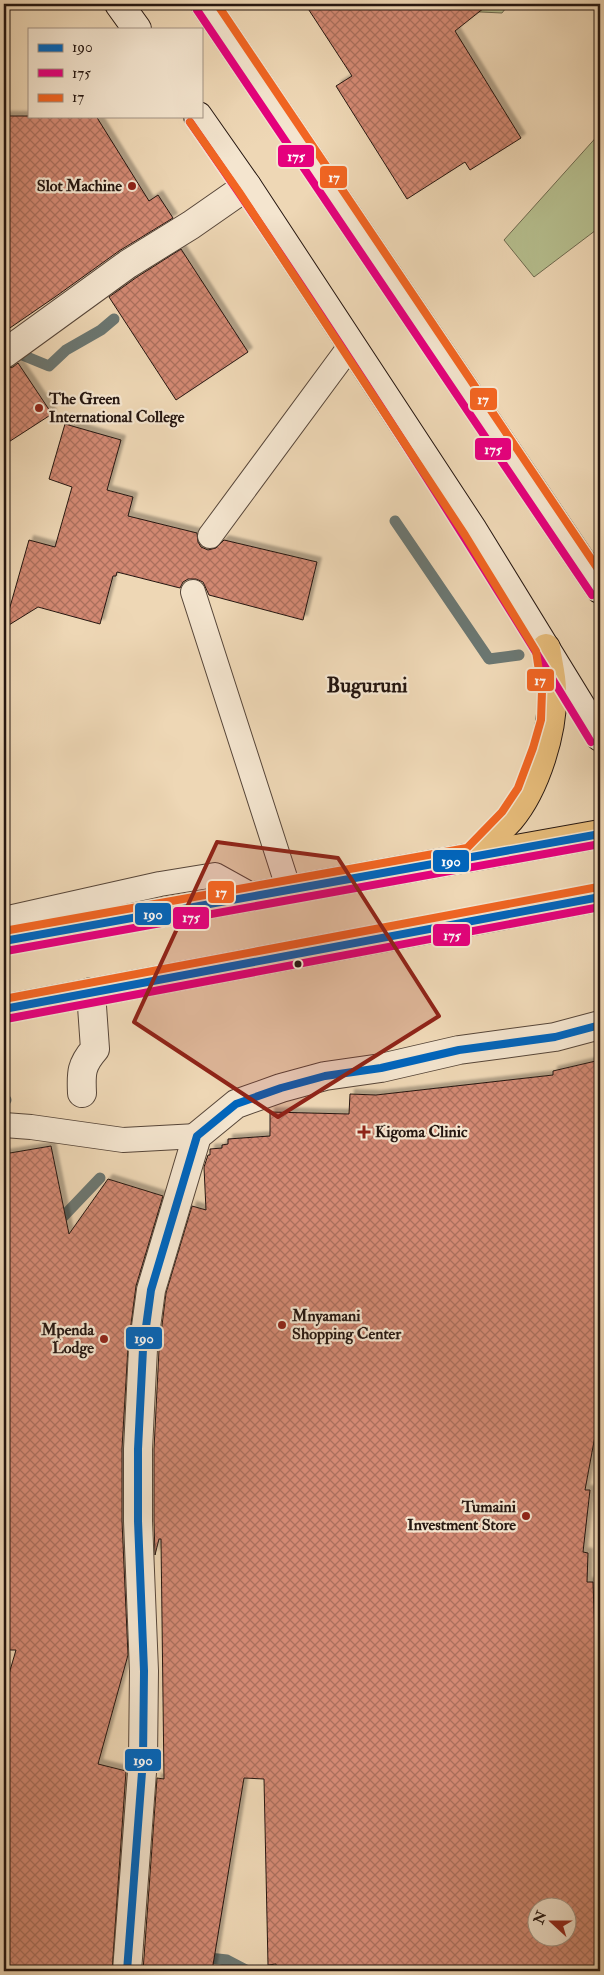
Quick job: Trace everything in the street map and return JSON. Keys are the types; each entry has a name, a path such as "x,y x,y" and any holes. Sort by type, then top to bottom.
{"main road":[{"path":"472,857 510,818 527,793 543,751 551,720 552,690 546,648"},
{"path":"4,941 600,834"},
{"path":"4,1009 600,898"}],"street":[{"path":"120,4 136,28"},
{"path":"205,4 600,589"},
{"path":"199,118 247,186 473,530 600,737"},
{"path":"4,354 128,264 191,225 247,186"},
{"path":"82,1093 81,1074 85,1060 95,1049 91,992"},
{"path":"128,1971 144,1750 144,1671 138,1521 138,1449 144,1349 151,1290 197,1136 236,1104 281,1088 324,1076 381,1068 459,1050 555,1037 600,1025"}],"lane":[{"path":"210,536 351,345"},
{"path":"194,592 289,890"},
{"path":"4,919 160,884 215,875 253,896"},
{"path":"4,1125 123,1140 197,1136"}],"highlighted area":[{"path":"217,842 338,858 439,1016 278,1117 134,1022"}],"green space":[{"path":"417,4 509,4 502,13 418,9"},
{"path":"600,133 600,227 534,277 504,240"}],"building":[{"path":"305,4 489,4 455,31 521,138 470,170 465,162 407,199 336,86 352,76"},
{"path":"4,116 97,118 149,201 158,195 173,218 119,251 4,332"},
{"path":"181,249 248,352 176,400 109,297"},
{"path":"18,363 52,414 4,445 4,369 13,367"},
{"path":"65,424 121,440 107,490 133,497 128,516 197,533 198,542 201,547 208,550 216,548 224,540 317,562 303,620 209,595 203,582 196,579 188,579 183,582 180,588 117,572 116,576 113,576 100,624 38,607 4,628 29,540 55,547 72,487 49,479"},
{"path":"600,1060 600,1409 585,1490 590,1490 583,1552 588,1553 587,1582 593,1582 596,1665 600,1664 600,1971 276,1971 276,1964 268,1965 264,1779 244,1778 212,1971 143,1971 157,1778 164,1779 161,1539 159,1539 155,1555 154,1521 154,1449 159,1350 166,1293 192,1206 206,1210 204,1167 208,1155 210,1155 210,1149 222,1148 222,1145 228,1144 228,1139 270,1136 270,1112 349,1114 350,1094 376,1095 553,1075 553,1071"},
{"path":"51,1146 69,1234 108,1179 163,1196 136,1286 128,1347 122,1448 122,1521 128,1655 98,1764 126,1771 112,1971 4,1971 4,1768 10,1739 4,1737 4,1691 16,1650 4,1650 4,1154"}],"waterway":[{"path":"10,350 49,366 66,350 101,330 114,319"},
{"path":"395,521 489,659 519,655"},
{"path":"53,1223 60,1220 100,1178"},
{"path":"200,1957 227,1960 248,1971"}],"transit line":[{"name":"17","path":"217,4 600,572"},
{"name":"175","path":"197,10 592,595"},
{"name":"175","path":"190,122 294,275 395,429 591,742"},
{"name":"17","path":"4,931 467,848 502,812 518,788 541,720 542,691 536,651 465,535 239,192 190,122"},
{"name":"190","path":"4,941 600,834"},
{"name":"175","path":"6,951 600,844"},
{"name":"17","path":"4,999 598,887"},
{"name":"190","path":"4,1009 600,897"},
{"name":"175","path":"6,1019 600,907"},
{"name":"190","path":"127,1971 143,1759 144,1671 138,1521 138,1449 143,1349 151,1290 197,1136 236,1104 281,1088 325,1076 381,1068 459,1050 555,1037 600,1025"}],"place":[{"name":"Slot Machine","path":"132,186"},
{"name":"The Green International College","path":"39,408"},
{"name":"Kigoma Clinic","path":"364,1132"},
{"name":"Mnyamani Shopping Center","path":"282,1325"},
{"name":"Mpenda Lodge","path":"104,1339"},
{"name":"Tumaini Investment Store","path":"526,1516"}],"district":[{"name":"Buguruni","path":"367,685"}]}
